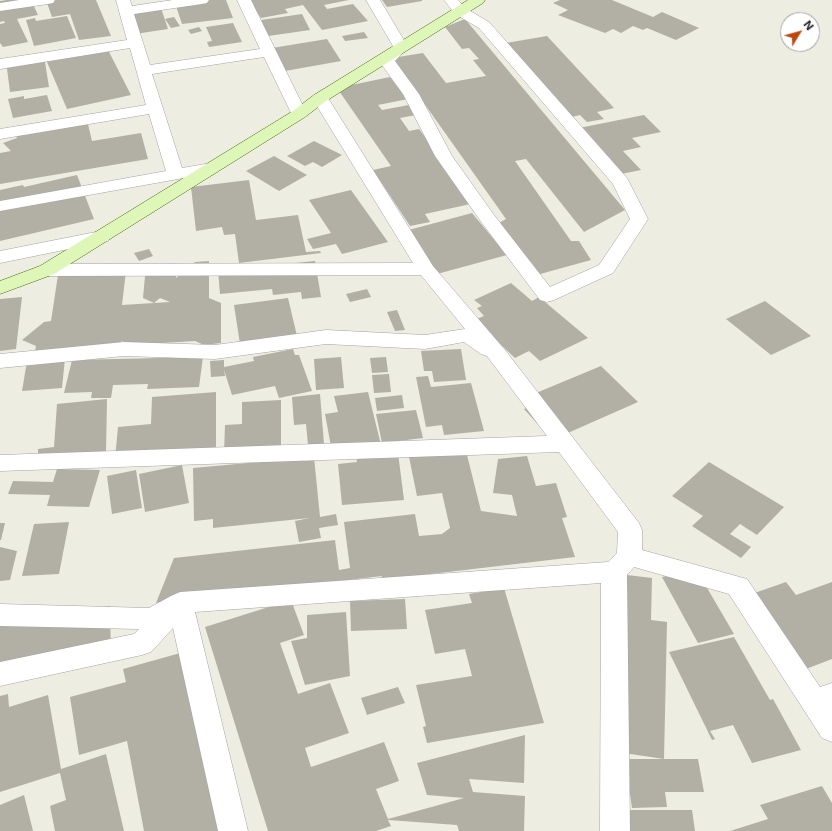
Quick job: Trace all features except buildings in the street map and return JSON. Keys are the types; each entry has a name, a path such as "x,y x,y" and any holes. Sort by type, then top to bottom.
{"main road":[{"path":"0,288 47,270 299,114 320,98 402,47 456,5 478,0"}],"street":[{"path":"0,7 48,0"},
{"path":"176,175 125,6 202,0"},
{"path":"244,0 299,114"},
{"path":"373,0 402,47 387,61 411,94 444,156 488,219 547,296 606,269 639,219 621,182 484,25 456,5"},
{"path":"0,64 136,43"},
{"path":"145,70 269,52"},
{"path":"320,98 426,269 498,355 630,530 622,564 615,831"},
{"path":"0,134 155,108"},
{"path":"0,206 212,168"},
{"path":"0,257 101,237"},
{"path":"47,270 426,269"},
{"path":"0,360 124,349 215,352 326,337 425,342 468,335 498,355"},
{"path":"0,463 566,444"},
{"path":"0,615 152,620 180,603 622,564 738,586 823,698 832,729"},
{"path":"0,674 142,644 180,603"},
{"path":"180,603 233,831"}]}
